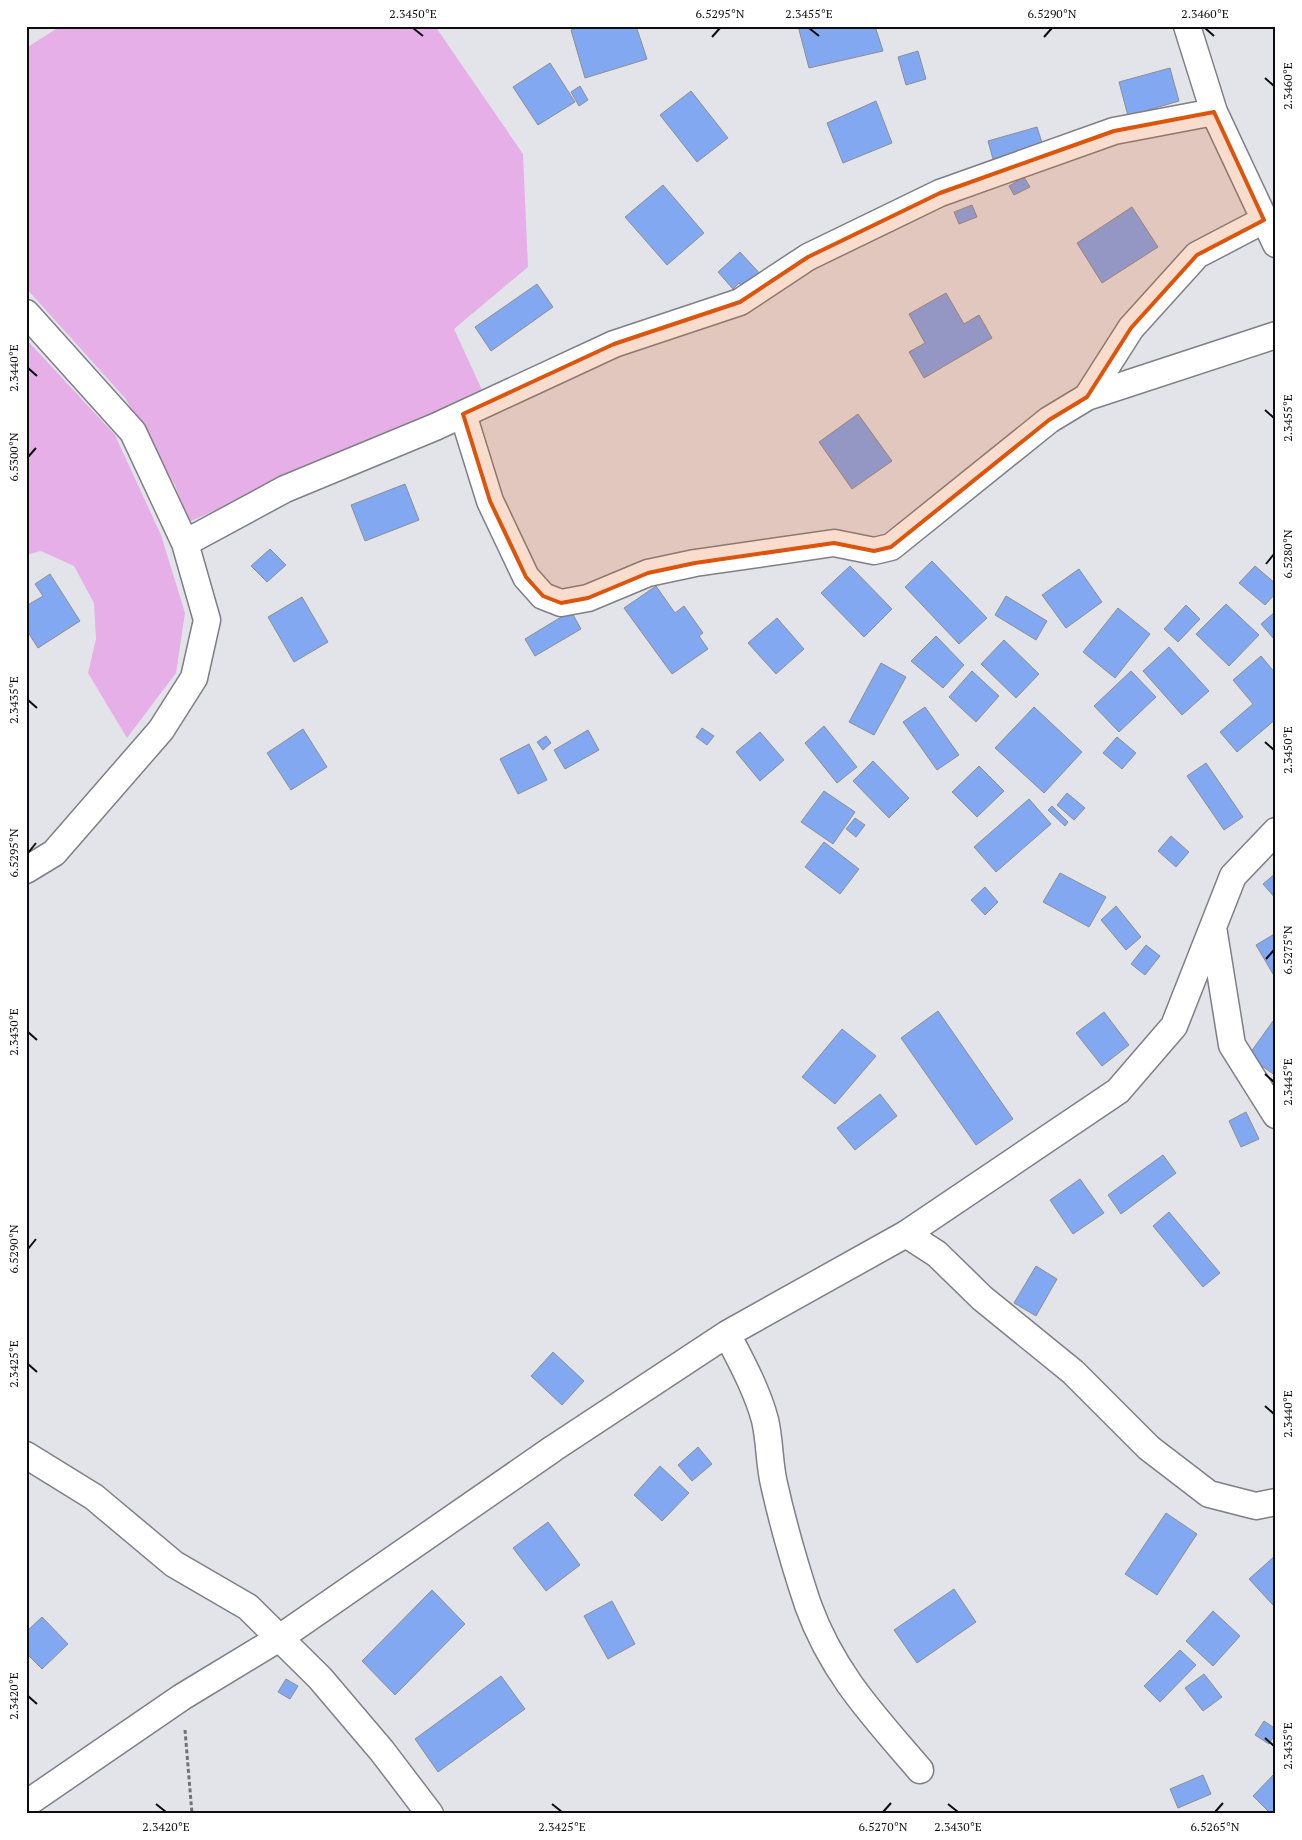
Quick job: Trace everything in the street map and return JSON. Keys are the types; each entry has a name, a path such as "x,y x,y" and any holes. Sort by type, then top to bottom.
{"street":[{"path":"1187,26 1214,112 1276,244"},
{"path":"185,543 285,489 463,414 614,344 740,302 808,257 940,193 1114,131 1214,112"},
{"path":"1087,397 1131,328 1197,255 1264,220"},
{"path":"26,313 134,432 185,543 207,620 194,678 161,730 54,853 26,870"},
{"path":"463,414 490,501 526,577 543,596 561,603 588,598 648,573 695,563 834,543 874,550 891,547 1049,420 1087,397 1276,334"},
{"path":"26,1804 182,1697 281,1637 554,1448 726,1334 906,1234 1118,1091 1174,1026 1233,876 1276,831"},
{"path":"1213,926 1232,1045 1276,1115"},
{"path":"906,1234 936,1254 982,1298 1073,1372 1149,1448 1209,1494 1256,1506 1276,1502"},
{"path":"726,1334 748,1373 765,1421 774,1483 783,1518 808,1605 829,1654 859,1700 920,1770"},
{"path":"26,1455 94,1497 174,1564 248,1607 281,1637 320,1678 430,1814"}],"path":[{"path":"182,1697 192,1814"}],"highlighted area":[{"path":"1214,112 1264,220 1197,255 1131,328 1087,397 1049,420 891,547 874,551 834,543 695,563 648,573 588,598 561,603 543,596 526,577 490,501 463,414 614,344 740,302 808,257 940,193 1114,131"}],"shaded area":[{"path":"61,26 435,26 523,154 528,267 454,329 483,392 189,522 175,485 125,398 26,288 26,48"},
{"path":"26,339 115,435 161,535 185,613 176,673 127,738 88,673 96,639 94,603 74,566 41,551 26,555"}],"building":[{"path":"582,26 636,26 647,59 585,78 571,30"},
{"path":"798,26 875,26 883,51 809,68"},
{"path":"918,51 926,79 906,85 898,57"},
{"path":"550,63 575,102 538,125 513,87"},
{"path":"1170,68 1179,101 1128,116 1119,82"},
{"path":"580,86 588,100 579,106 571,92"},
{"path":"691,91 728,138 697,162 660,115"},
{"path":"876,101 892,143 843,163 827,123"},
{"path":"1037,127 1043,146 993,159 988,141"},
{"path":"1024,177 1030,187 1014,195 1009,186"},
{"path":"663,185 704,233 667,265 625,217"},
{"path":"972,205 977,217 959,224 954,212"},
{"path":"1132,207 1158,247 1102,283 1077,243"},
{"path":"740,252 762,276 745,291 739,283 733,289 718,272"},
{"path":"537,284 553,307 491,351 475,327"},
{"path":"946,293 964,324 979,315 992,338 924,378 909,352 925,343 909,314"},
{"path":"858,414 892,461 852,489 819,442"},
{"path":"405,484 419,520 365,541 351,505"},
{"path":"270,549 286,565 267,582 251,566"},
{"path":"932,561 987,618 959,644 905,587"},
{"path":"850,566 892,609 864,637 821,593"},
{"path":"1255,566 1276,584 1276,593 1265,605 1239,583"},
{"path":"1079,569 1102,602 1066,628 1042,595"},
{"path":"50,574 80,621 38,648 26,629 26,606 43,596 35,584"},
{"path":"656,586 675,613 684,606 703,633 699,636 708,649 672,674 624,608"},
{"path":"1006,596 1047,621 1036,640 995,615"},
{"path":"302,597 328,642 294,662 268,617"},
{"path":"1226,604 1259,635 1229,666 1196,634"},
{"path":"1186,605 1200,619 1178,642 1164,629"},
{"path":"1118,608 1150,634 1115,678 1083,652"},
{"path":"571,611 581,629 535,656 525,639"},
{"path":"1276,611 1276,638 1274,639 1261,624"},
{"path":"777,618 804,649 776,674 748,643"},
{"path":"936,636 964,665 943,688 911,661"},
{"path":"1004,640 1039,674 1016,698 981,664"},
{"path":"1169,647 1209,691 1182,715 1143,671"},
{"path":"1261,656 1276,674 1276,719 1237,752 1220,732 1253,704 1233,680"},
{"path":"881,663 906,677 874,735 849,722"},
{"path":"972,671 999,696 976,722 949,697"},
{"path":"1131,671 1156,697 1119,732 1094,706"},
{"path":"925,707 959,755 937,770 903,722"},
{"path":"1034,707 1082,752 1044,793 995,748"},
{"path":"824,726 857,767 837,783 805,743"},
{"path":"702,728 714,736 707,745 696,737"},
{"path":"303,729 327,767 291,790 267,753"},
{"path":"588,730 599,750 565,769 554,750"},
{"path":"760,732 784,760 760,781 736,752"},
{"path":"546,736 551,743 543,750 537,742"},
{"path":"1117,737 1136,753 1122,769 1103,753"},
{"path":"529,744 547,780 518,794 500,759"},
{"path":"873,761 909,798 889,818 853,781"},
{"path":"1206,763 1243,817 1224,830 1187,776"},
{"path":"979,766 1004,791 977,817 952,792"},
{"path":"824,791 855,812 833,844 801,822"},
{"path":"1067,793 1085,808 1074,820 1057,805"},
{"path":"1029,799 1051,824 996,872 974,847"},
{"path":"1052,806 1068,822 1065,826 1048,810"},
{"path":"855,818 865,825 856,837 846,829"},
{"path":"1171,836 1189,852 1176,867 1158,851"},
{"path":"824,842 859,869 840,894 805,867"},
{"path":"1060,873 1106,897 1089,927 1043,902"},
{"path":"1276,873 1276,899 1263,884"},
{"path":"985,887 998,902 985,915 971,900"},
{"path":"1116,906 1141,937 1126,950 1101,920"},
{"path":"1276,933 1276,979 1256,945"},
{"path":"1146,945 1160,956 1145,975 1131,964"},
{"path":"938,1011 1013,1119 976,1145 901,1038"},
{"path":"1104,1012 1129,1045 1102,1066 1076,1033"},
{"path":"1273,1021 1276,1022 1276,1076 1248,1056"},
{"path":"842,1029 876,1056 835,1104 802,1077"},
{"path":"880,1094 897,1116 855,1150 837,1128"},
{"path":"1246,1112 1259,1139 1241,1147 1229,1121"},
{"path":"1163,1155 1176,1173 1121,1214 1108,1195"},
{"path":"1080,1179 1104,1213 1073,1234 1050,1200"},
{"path":"1169,1212 1220,1273 1203,1287 1153,1226"},
{"path":"1036,1266 1057,1279 1036,1316 1014,1303"},
{"path":"553,1352 584,1381 562,1405 531,1376"},
{"path":"698,1447 712,1464 692,1481 678,1465"},
{"path":"660,1466 689,1493 662,1521 634,1495"},
{"path":"1166,1513 1197,1534 1157,1595 1125,1574"},
{"path":"548,1522 580,1565 546,1591 513,1548"},
{"path":"1276,1555 1276,1603 1273,1605 1249,1579"},
{"path":"954,1589 976,1622 917,1663 894,1630"},
{"path":"432,1590 465,1624 395,1695 362,1661"},
{"path":"612,1601 635,1644 608,1659 584,1616"},
{"path":"1213,1611 1240,1636 1213,1666 1186,1641"},
{"path":"42,1617 68,1644 42,1669 26,1653 26,1632"},
{"path":"1180,1650 1196,1665 1160,1702 1144,1686"},
{"path":"1204,1674 1222,1697 1203,1711 1185,1688"},
{"path":"501,1676 525,1709 438,1772 415,1739"},
{"path":"286,1679 298,1686 290,1699 278,1692"},
{"path":"1264,1721 1276,1729 1276,1733 1269,1744 1255,1735"},
{"path":"1276,1772 1276,1814 1271,1814 1253,1796"},
{"path":"1203,1775 1211,1794 1178,1808 1170,1789"}]}
